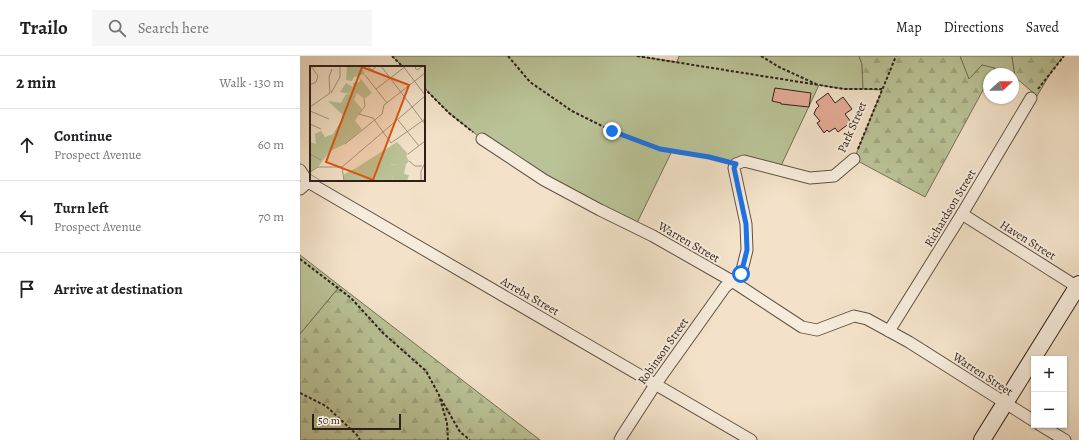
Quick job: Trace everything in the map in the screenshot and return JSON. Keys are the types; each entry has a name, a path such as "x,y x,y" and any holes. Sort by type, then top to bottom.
{"main road":[{"path":"982,440 1078,286"}],"street":[{"name":"Richardson Street","path":"889,331 962,214 1031,98"},
{"name":"Warren Street","path":"482,139 544,180 653,236 732,281 802,327 816,330 854,316 867,319 909,342 1031,419"},
{"name":"Park Street","path":"736,164 744,161 810,178 834,176 854,159"},
{"name":"Robinson Street","path":"620,440 655,385 725,287 741,274 747,250 746,224 734,168 736,164"},
{"name":"Arreba Street","path":"300,170 304,185 751,440"},
{"name":"Haven Street","path":"962,214 1078,286"},
{"path":"1045,428 1065,440"}],"path":[{"path":"392,56 402,66"},
{"path":"508,56 530,82 572,111 612,131 660,149 709,157 736,164"},
{"path":"637,56 844,89 882,89"},
{"path":"761,56 780,67 819,85"},
{"name":"Park Street","path":"854,159 896,56"},
{"path":"1031,98 1064,56"},
{"path":"425,89 449,113 482,139"},
{"path":"300,259 351,298 383,333 426,371 460,432 470,440"},
{"path":"300,393 326,406 357,435 360,440"},
{"path":"439,395 447,423 448,440"}],"green space":[{"path":"392,56 637,56 677,62 679,56 859,56 862,64 863,89 844,89 819,85 779,170 736,164 709,157 672,151 635,227 482,139 449,113 425,89 425,66 402,66"},
{"path":"859,56 960,56 969,79 982,65 995,68 983,68 983,90 925,197 854,159 882,90 863,89 862,64"},
{"path":"960,56 1012,56 1014,68 991,68 982,65 969,80"},
{"path":"1012,56 1064,56 1053,69 1037,96 1019,80 1019,68 1014,68"},
{"path":"300,255 340,286 300,334"},
{"path":"340,286 540,440 300,440 300,334"}],"building":[{"path":"775,88 811,93 809,107 781,104 772,101"},
{"path":"828,93 835,103 843,97 852,109 845,114 851,122 838,132 835,128 829,132 827,130 824,133 817,123 820,121 814,114 819,106 816,102"}],"route":[{"path":"612,131 660,149 709,157 736,164 734,168 741,194 746,224 747,250 741,274"}]}
